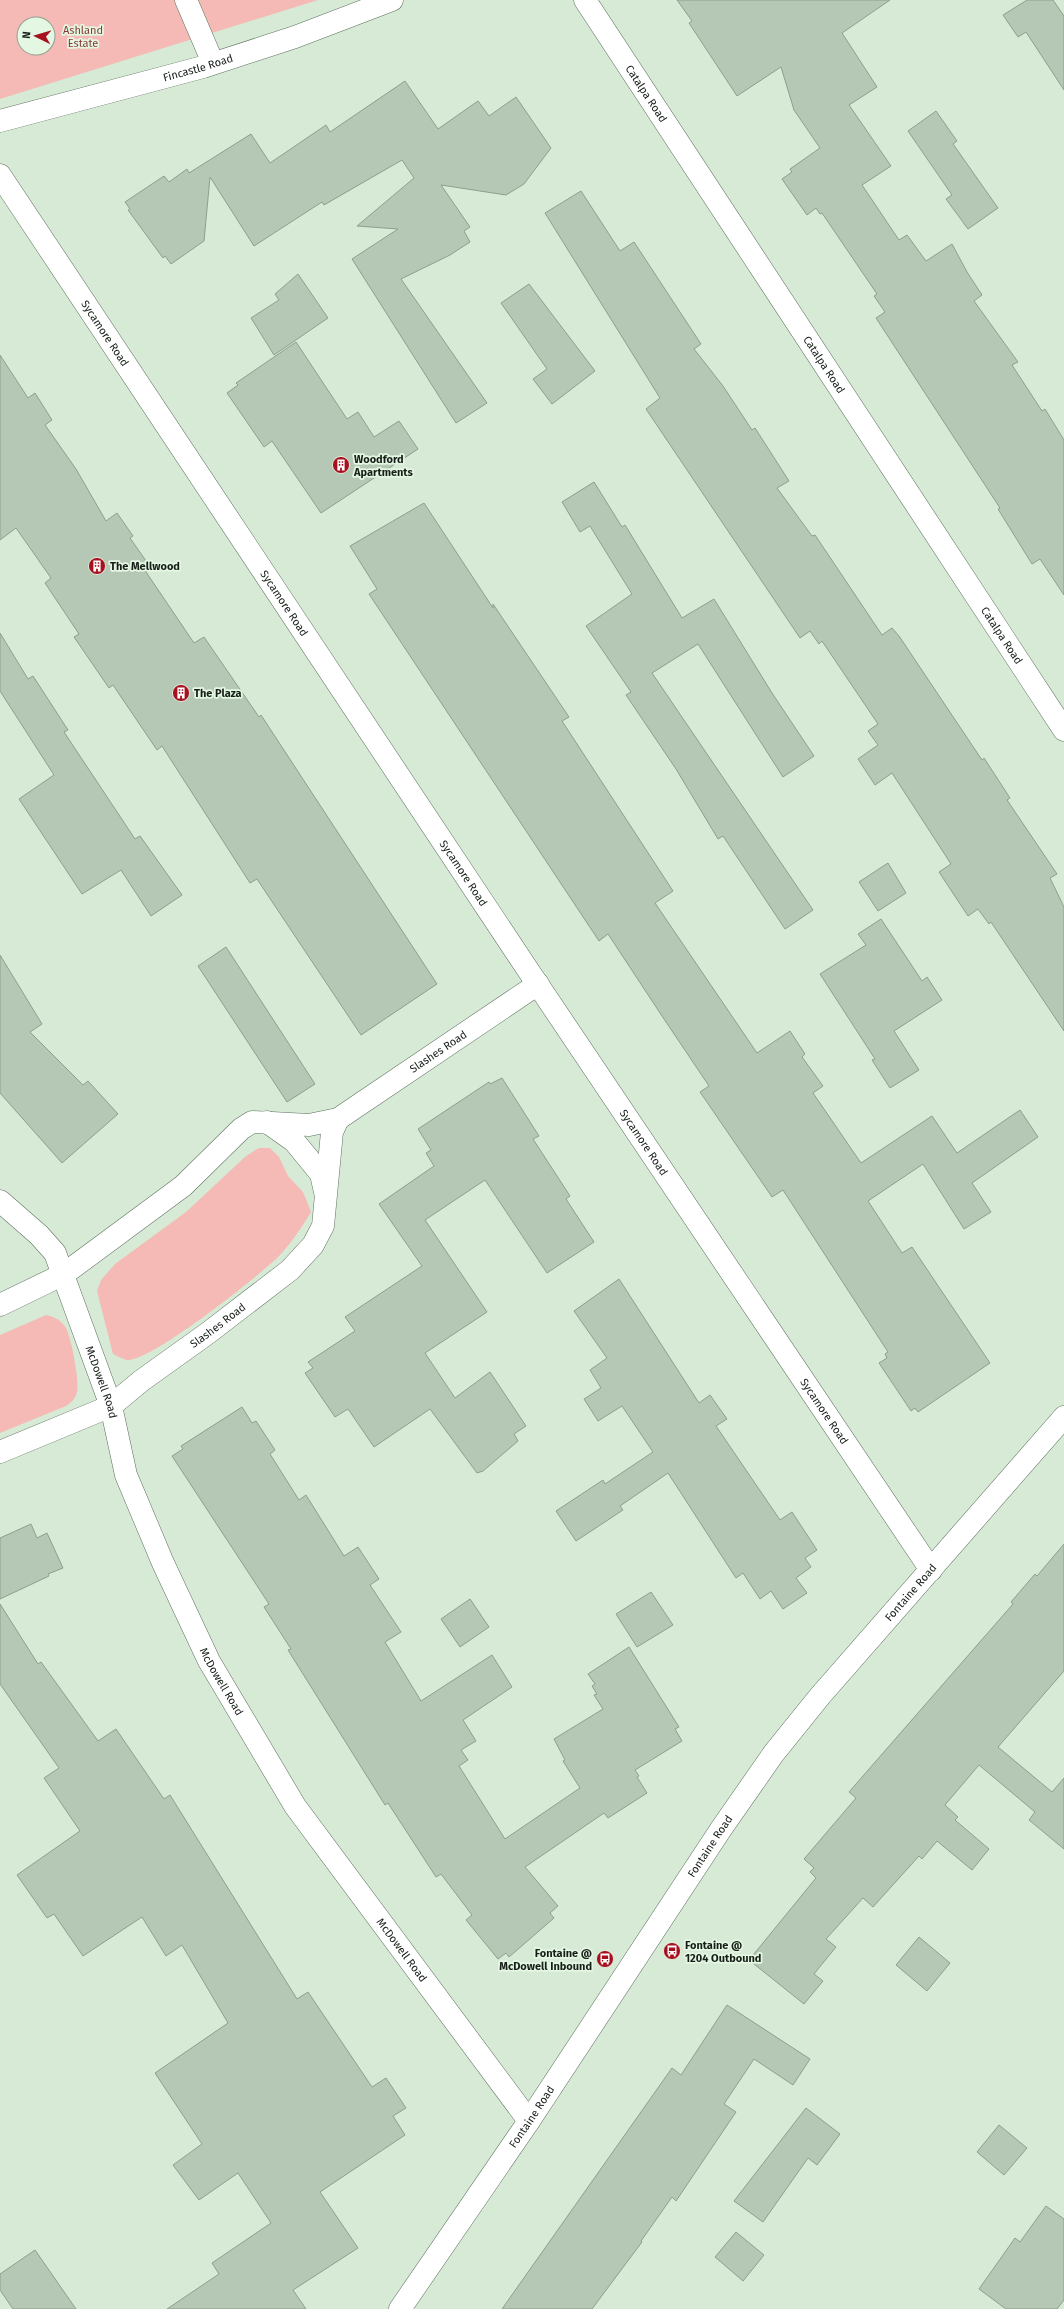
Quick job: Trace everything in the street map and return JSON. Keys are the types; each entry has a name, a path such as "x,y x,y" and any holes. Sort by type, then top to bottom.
{"street":[{"path":"186,0 213,63"},
{"name":"Fincastle Road","path":"0,121 213,63 295,37 392,0"},
{"name":"Catalpa Road","path":"584,0 1064,730"},
{"name":"Sycamore Road","path":"0,175 538,984 931,1570"},
{"name":"Slashes Road","path":"0,1304 64,1274 183,1186 241,1129 252,1122 309,1125 338,1119 538,984"},
{"name":"Slashes Road","path":"0,1452 111,1406 141,1381 208,1333 290,1270 313,1245 323,1226 327,1197 332,1132 338,1119"},
{"path":"267,1122 294,1141 321,1174 327,1197"},
{"name":"McDowell Road","path":"0,1201 38,1235 55,1253 64,1274 111,1406 126,1475 163,1563 209,1661 295,1806 529,2121"},
{"name":"Fontaine Road","path":"400,2309 529,2121 721,1829 774,1753 820,1696 1064,1417"}],"green space":[{"name":"Ashland Estate","path":"0,0 318,0 0,99"},
{"path":"259,1148 270,1148 279,1157 288,1176 303,1192 311,1212 296,1236 282,1253 266,1268 204,1317 180,1333 140,1357 127,1360 113,1354 97,1291 101,1280 115,1264 186,1212 246,1156"},
{"path":"46,1315 60,1321 66,1328 76,1370 78,1387 77,1392 73,1400 66,1406 0,1433 0,1335"}],"building":[{"path":"677,0 890,0 842,33 877,87 849,105 891,166 862,185 899,240 907,235 926,261 952,244 967,272 982,295 974,301 1018,362 1012,365 1042,411 1045,409 1064,440 1064,595 1040,559 1032,564 998,509 1000,508 876,318 885,312 874,296 877,294 822,213 820,214 816,208 807,215 782,179 792,172 790,169 820,148 794,110 781,67 737,96 689,23 692,21"},
{"path":"1027,0 1053,0 1064,16 1064,90 1026,32 1018,37 1003,15"},
{"path":"405,81 438,129 478,101 489,116 516,97 551,148 524,184 506,195 441,185 470,227 464,231 470,242 450,255 401,279 487,403 456,423 352,259 398,229 357,226 414,178 402,160 324,205 322,202 254,246 210,177 204,241 171,264 165,256 163,258 128,210 130,209 125,202 164,176 169,182 187,169 189,173 251,134 270,163 326,125 330,132"},
{"path":"936,111 957,141 953,144 998,208 968,229 946,199 952,195 908,131"},
{"path":"581,191 620,251 634,242 701,344 694,349 723,386 752,430 755,428 789,481 777,488 812,536 815,535 882,635 892,628 899,636 982,760 984,758 1010,798 1007,800 1057,874 1050,878 1064,907 1064,1031 991,922 989,924 978,909 968,916 939,872 951,864 892,773 875,785 858,759 878,745 868,731 878,724 822,641 819,644 810,631 800,638 646,409 660,398 545,213"},
{"path":"298,274 328,318 274,355 251,318 279,300 275,294"},
{"path":"529,284 595,371 552,404 533,379 547,369 501,303"},
{"path":"296,342 347,419 358,412 374,437 399,421 418,449 321,513 272,441 264,447 227,393 238,385 236,383"},
{"path":"0,355 28,398 35,393 52,420 45,425 76,469 106,521 117,513 133,536 130,538 151,568 146,572 194,643 204,637 259,717 261,715 437,984 361,1035 257,879 250,883 162,746 157,750 113,685 109,688 74,637 79,634 45,583 51,578 16,528 0,540"},
{"path":"594,482 622,527 625,525 682,618 714,599 772,693 814,756 783,777 698,644 652,673 813,910 785,929 723,836 718,839 676,769 626,695 631,692 586,626 632,594 590,526 580,532 562,502"},
{"path":"424,503 493,608 493,604 569,717 562,721 673,891 655,903 757,1053 790,1031 805,1054 802,1057 823,1086 813,1093 861,1163 932,1116 957,1153 1020,1110 1038,1137 972,1183 991,1212 964,1229 923,1164 868,1201 902,1253 912,1247 990,1363 918,1412 915,1408 911,1411 879,1363 887,1358 885,1354 888,1352 783,1190 772,1197 700,1092 709,1086 608,934 599,941 369,594 377,589 350,546"},
{"path":"0,633 28,679 33,676 68,730 64,732 135,839 140,836 182,895 151,916 121,870 82,894 19,799 54,775 0,691"},
{"path":"888,863 906,893 878,911 859,882"},
{"path":"881,919 922,981 927,977 942,1000 894,1031 919,1070 890,1088 872,1060 875,1059 820,974 866,945 858,934"},
{"path":"226,947 315,1084 287,1102 198,966"},
{"path":"0,955 42,1024 30,1032 83,1085 88,1081 118,1114 62,1163 0,1093"},
{"path":"502,1078 539,1136 533,1139 570,1196 566,1199 594,1242 547,1273 485,1180 425,1220 487,1312 425,1353 455,1398 490,1372 526,1426 514,1434 518,1441 483,1471 477,1473 430,1409 374,1447 348,1409 335,1417 305,1373 313,1368 308,1362 355,1331 345,1317 422,1266 379,1204 434,1166 426,1153 431,1150 418,1129 489,1082 490,1084"},
{"path":"619,1279 699,1403 710,1395 727,1419 716,1426 780,1520 792,1512 817,1550 805,1558 811,1567 796,1578 807,1593 783,1609 771,1591 760,1599 743,1573 736,1578 668,1473 620,1506 623,1510 576,1541 556,1511 603,1480 605,1484 653,1452 622,1406 598,1421 584,1399 601,1388 590,1370 607,1358 574,1311"},
{"path":"242,1407 252,1423 256,1421 275,1450 270,1454 299,1500 306,1495 344,1556 358,1547 379,1579 370,1585 401,1632 385,1642 421,1701 492,1655 512,1687 463,1720 476,1741 461,1750 468,1760 459,1766 505,1839 580,1788 563,1761 565,1760 554,1739 603,1709 594,1695 597,1694 592,1686 595,1684 588,1674 629,1647 679,1727 675,1729 682,1741 635,1770 639,1776 637,1777 647,1793 608,1818 604,1813 525,1867 558,1906 550,1913 554,1918 509,1957 506,1953 498,1959 466,1920 472,1915 441,1874 436,1877 388,1803 385,1805 288,1650 291,1649 264,1607 269,1604 172,1456 183,1449 181,1446"},
{"path":"31,1524 37,1538 47,1533 63,1568 48,1574 49,1576 0,1599 0,1538"},
{"path":"1064,1544 1064,1671 998,1747 1052,1792 1064,1778 1064,1849 1029,1820 1035,1812 979,1765 945,1805 958,1817 955,1820 989,1849 972,1870 937,1841 922,1859 919,1856 873,1907 863,1898 826,1939 836,1947 814,1974 823,1981 804,2004 749,1960 816,1878 810,1872 814,1868 804,1859 856,1798 849,1792 1013,1604 1011,1602 1035,1574 1037,1576"},
{"path":"651,1592 673,1625 637,1647 616,1614"},
{"path":"470,1599 489,1627 460,1647 441,1619"},
{"path":"0,1604 38,1664 41,1662 98,1741 116,1729 164,1799 170,1795 297,1999 308,1992 372,2087 386,2078 406,2108 393,2116 405,2135 320,2192 358,2248 293,2290 306,2309 167,2309 219,2274 212,2263 271,2223 238,2173 199,2200 173,2165 202,2144 155,2073 228,2023 182,1945 166,1956 142,1917 83,1956 54,1914 47,1918 17,1875 80,1831 44,1778 59,1768 0,1684"},
{"path":"919,1937 950,1963 927,1991 896,1965"},
{"path":"727,2005 810,2059 793,2085 754,2059 724,2104 736,2112 676,2201 672,2197 641,2241 642,2242 592,2309 502,2309 672,2068 681,2075"},
{"path":"806,2108 840,2134 817,2165 808,2158 763,2222 734,2201"},
{"path":"999,2125 1027,2148 1004,2175 977,2152"},
{"path":"1046,2206 1064,2219 1064,2300 1057,2309 1006,2309 979,2289 1015,2238 1020,2242"},
{"path":"736,2232 764,2255 743,2281 715,2257"},
{"path":"35,2250 76,2309 13,2309 0,2290 0,2274"}],"place":[{"name":"Woodford Apartments","path":"341,465"},
{"name":"The Mellwood","path":"97,566"},
{"name":"The Plaza","path":"181,693"},
{"name":"Fontaine @ 1204 Outbound","path":"672,1951"},
{"name":"Fontaine @ McDowell Inbound","path":"605,1959"}]}
